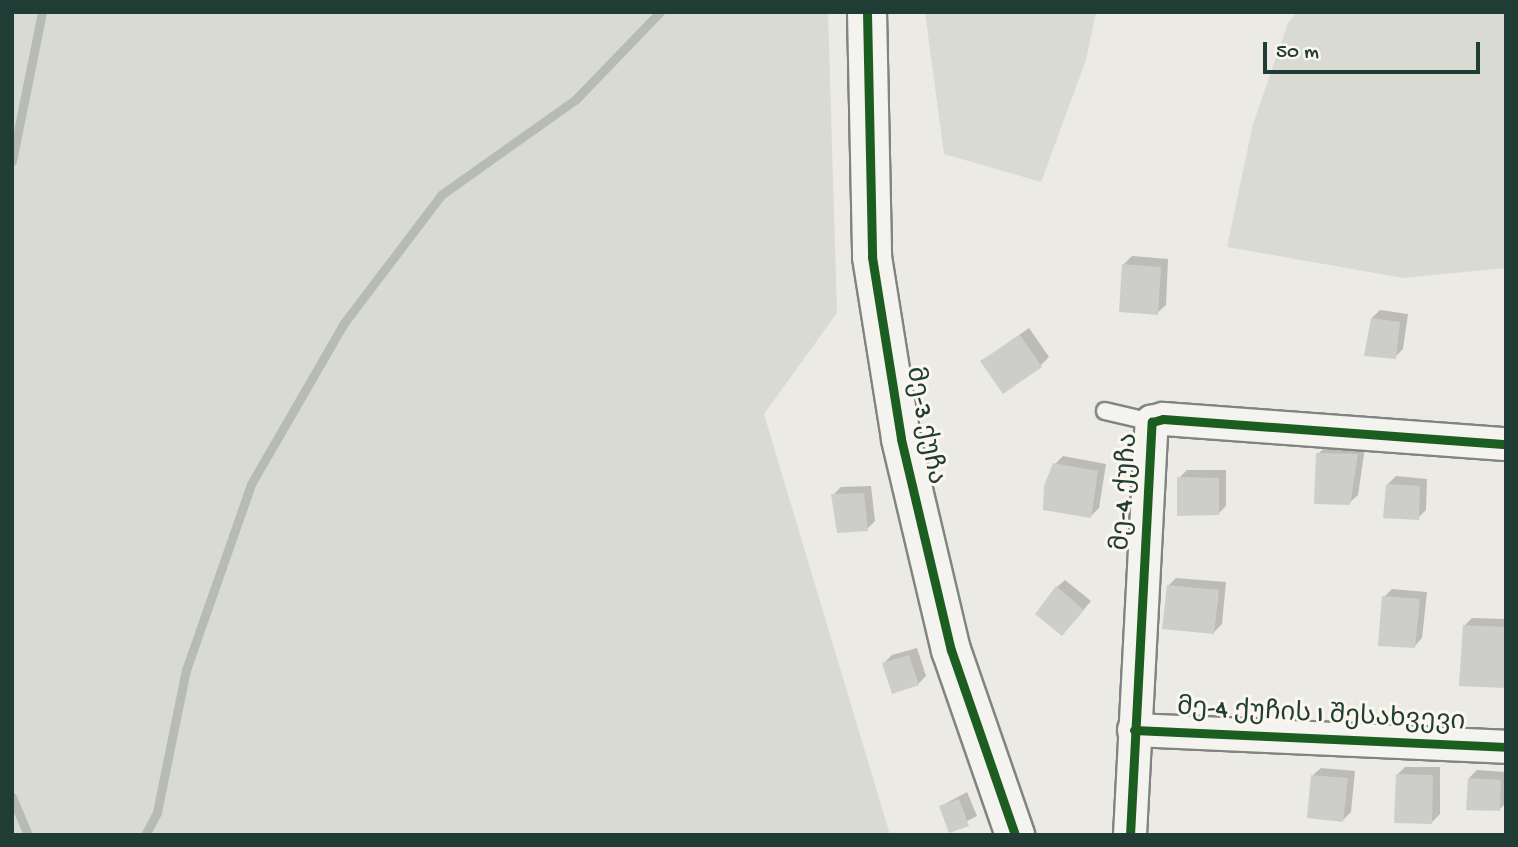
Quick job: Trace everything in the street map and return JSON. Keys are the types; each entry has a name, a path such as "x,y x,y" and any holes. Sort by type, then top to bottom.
{"street":[{"name":"მე-3 ქუჩა","path":"867,12 872,257 901,439 951,650 1015,835"},
{"name":"მე-4 ქუჩა","path":"1130,835 1152,422 1163,419 1506,444"},
{"name":"მე-4 ქუჩის I შესახვევი","path":"1134,730 1506,747"}],"lane":[{"path":"1105,411 1152,422"}],"shaded area":[{"path":"12,12 828,12 837,313 764,414 890,835 12,835"},
{"path":"925,12 1096,12 1086,60 1041,182 944,154"},
{"path":"1297,12 1506,12 1506,268 1403,278 1227,247 1253,124 1288,23"}],"building":[{"path":"1122,264 1161,267 1158,315 1119,312"},
{"path":"1371,318 1400,322 1396,359 1364,356"},
{"path":"1020,335 1042,367 1003,394 980,361"},
{"path":"1316,453 1358,454 1350,505 1314,504"},
{"path":"1053,463 1098,471 1091,518 1043,510 1044,486"},
{"path":"1177,477 1219,478 1219,515 1177,516"},
{"path":"1386,484 1420,486 1419,520 1383,518"},
{"path":"864,493 868,531 837,533 831,494"},
{"path":"1167,585 1219,590 1214,634 1162,629"},
{"path":"1056,586 1084,610 1062,636 1035,614"},
{"path":"1382,596 1420,599 1415,648 1378,646"},
{"path":"1463,625 1506,627 1506,688 1459,686"},
{"path":"909,655 919,685 892,694 882,663"},
{"path":"1396,774 1433,775 1432,824 1394,823"},
{"path":"1311,775 1348,778 1343,822 1307,818"},
{"path":"1468,778 1501,780 1500,811 1466,810"},
{"path":"959,799 969,826 949,833 939,806"}],"waterway":[{"path":"12,161 42,12"},
{"path":"145,835 157,812 186,670 251,484 344,323 441,195 576,99 660,12"},
{"path":"12,797 28,835"}],"cycle path":[{"path":"867,12 872,257 901,439 951,650 1015,835"},
{"path":"1130,835 1152,422 1163,419 1506,444"},
{"path":"1134,730 1506,747"}]}
